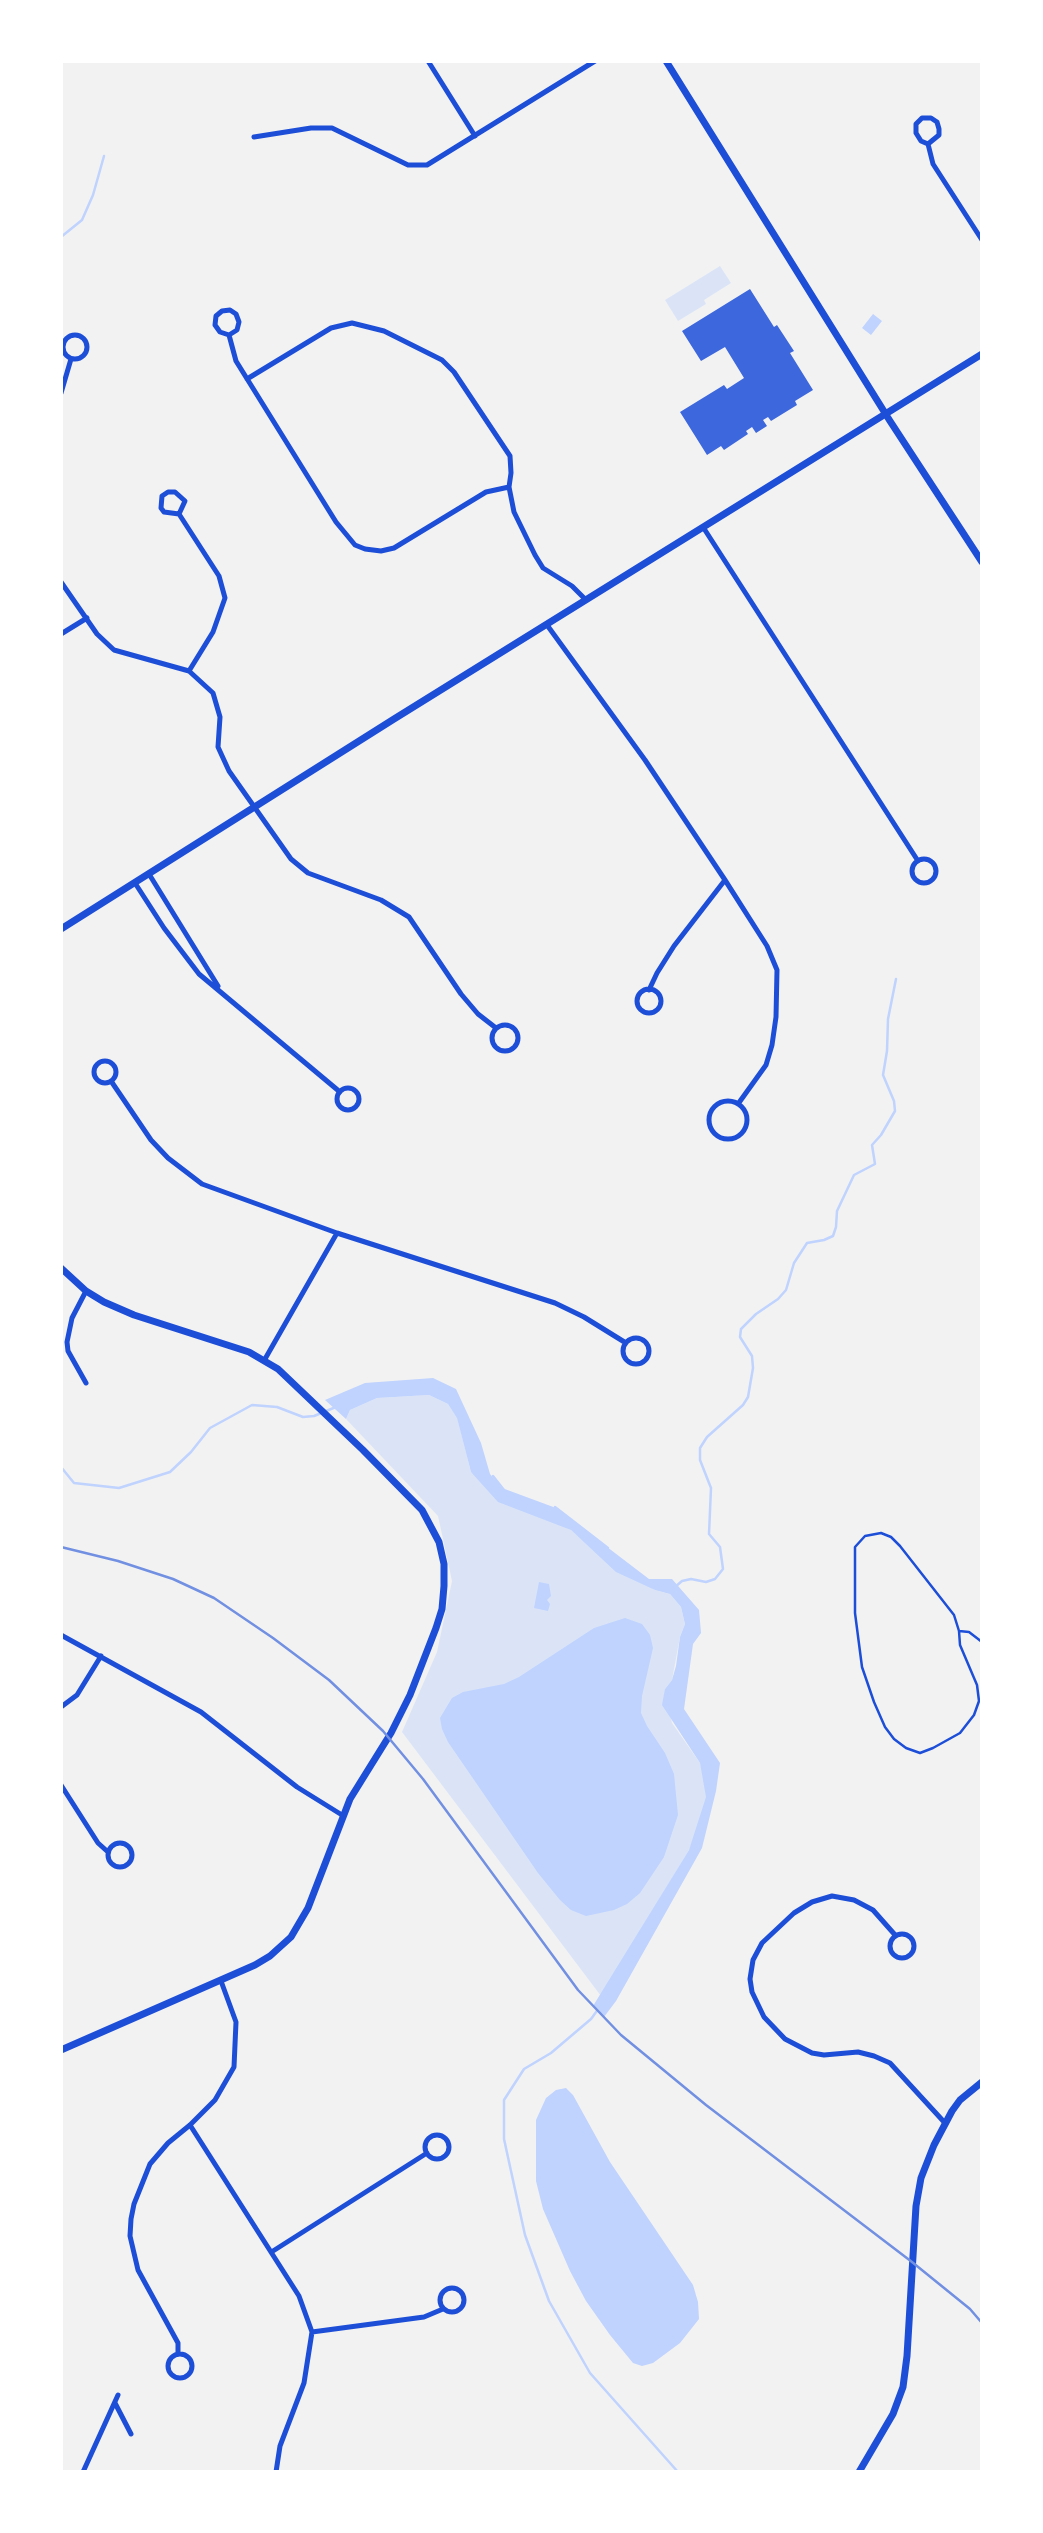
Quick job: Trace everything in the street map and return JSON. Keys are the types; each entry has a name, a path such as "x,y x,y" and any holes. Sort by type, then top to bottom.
{"street":[{"path":"428,61 475,135"},
{"path":"254,137 311,128 332,128 417,167 434,162 595,61"},
{"path":"666,61 884,413 982,562"},
{"path":"922,118 931,118 937,122 939,129 939,135 928,144 921,141 916,133 916,124 922,118"},
{"path":"928,144 933,164 982,240"},
{"path":"230,310 236,314 239,323 237,330 229,335 220,332 215,325 216,316 222,311 230,310"},
{"path":"247,379 331,328 352,323 384,331 442,360 454,372 510,456 509,487 514,512 543,568 572,586 586,600"},
{"path":"74,334 81,336 86,343 85,354 71,359 63,349 63,342 74,334"},
{"path":"229,335 236,361 336,522 355,545 365,550 394,548 486,492 509,487"},
{"path":"61,929 982,354"},
{"path":"61,393 71,359"},
{"path":"178,514 185,501 176,492 168,492 162,496 161,508 164,512 178,514 219,576 225,598 213,632 189,671"},
{"path":"703,527 918,861"},
{"path":"61,582 97,634 114,650 189,671 213,693 220,717 218,747 229,771 291,859 308,873 381,900 410,917 461,994 478,1014 496,1028"},
{"path":"61,634 87,618"},
{"path":"547,625 645,760 767,946 777,970 776,1017 769,1055 766,1065 738,1104"},
{"path":"926,859 933,863 936,873 932,880 923,883 914,877 913,867 918,861 926,859"},
{"path":"149,874 222,991"},
{"path":"649,989 658,993 661,1003 656,1010 648,1013 641,1010 637,1001 642,992 649,989 674,946 725,880"},
{"path":"135,883 180,951 199,974 325,1081 340,1091 350,1089 356,1092 358,1099 354,1108 347,1110 338,1105 340,1091"},
{"path":"508,1025 516,1029 519,1037 513,1048 505,1051 497,1048 492,1040 496,1028 508,1025"},
{"path":"103,1061 113,1065 115,1075 111,1081 97,1080 94,1070 97,1064 103,1061"},
{"path":"111,1081 151,1140 184,1172 202,1184 337,1233 555,1303 626,1343"},
{"path":"722,1102 738,1104 747,1116 746,1128 737,1137 719,1137 710,1128 712,1110 722,1102"},
{"path":"265,1359 337,1233"},
{"path":"61,1268 86,1291 104,1302 134,1315 230,1344 265,1359 335,1422 422,1510 439,1542 444,1564 442,1609 410,1695 391,1733 342,1815 308,1908 291,1937 270,1956 255,1965 61,2050"},
{"path":"86,1291 72,1318 66,1342 68,1351 86,1383"},
{"path":"637,1338 645,1341 650,1352 647,1360 639,1364 630,1363 624,1356 626,1343 637,1338"},
{"path":"61,1635 201,1712 297,1787 342,1815"},
{"path":"61,1707 77,1695 101,1656"},
{"path":"61,1786 98,1843 108,1852 109,1859 117,1866 127,1864 131,1859 131,1851 123,1843 112,1846 108,1852"},
{"path":"896,1936 873,1910 855,1900 832,1896 812,1902 794,1913 762,1943 753,1960 750,1979 752,1993 764,2017 785,2039 812,2053 824,2055 858,2052 890,2063 945,2123"},
{"path":"907,1935 913,1940 915,1948 908,1958 900,1959 890,1951 890,1942 896,1936 907,1935"},
{"path":"178,2354 178,2343 138,2270 130,2236 134,2204 150,2164 215,2100 234,2067 236,2022 221,1981"},
{"path":"859,2472 892,2414 903,2387 917,2194 926,2164 945,2123 960,2101 982,2082"},
{"path":"190,2125 299,2296 312,2332 304,2383 280,2446 276,2472"},
{"path":"432,2136 441,2136 447,2142 448,2152 442,2158 432,2158 427,2153 426,2144 432,2136"},
{"path":"273,2252 427,2153"},
{"path":"312,2332 424,2317 443,2309 450,2312 459,2309 463,2302 461,2292 453,2288 444,2291 440,2300 443,2309"},
{"path":"178,2354 186,2356 191,2365 189,2373 181,2377 172,2375 168,2369 170,2359 178,2354"},
{"path":"83,2472 118,2395"},
{"path":"115,2403 131,2434"}],"lane":[{"path":"881,1533 891,1537 954,1615 960,1631 960,1645 977,1685 979,1701 974,1715 960,1733 933,1748 920,1753 906,1748 894,1739 885,1727 862,1667 855,1613 855,1547 865,1536 881,1533"},
{"path":"960,1631 969,1632 982,1642"}],"shaded area":[{"path":"720,266 731,283 704,300 706,304 678,321 665,300"},
{"path":"429,1395 448,1404 457,1417 471,1472 571,1530 591,1548 655,1590 670,1594 681,1607 685,1624 672,1680 665,1689 672,1723 700,1763 711,1797 689,1850 601,1996 402,1732 437,1652 452,1581 438,1516 346,1419 350,1410 377,1398"}],"water":[{"path":"873,314 882,321 871,335 862,328"},
{"path":"433,1378 456,1389 481,1443 490,1474 502,1488 556,1508 649,1579 672,1579 699,1610 701,1633 693,1644 684,1709 720,1763 716,1791 702,1848 616,2001 604,2017 593,2006 689,1850 706,1797 700,1763 662,1705 665,1689 672,1680 676,1666 680,1637 685,1624 681,1607 670,1594 616,1572 571,1530 498,1502 471,1472 457,1418 448,1404 429,1395 377,1398 350,1410 346,1419 325,1400 365,1383"},
{"path":"539,1582 549,1584 551,1596 547,1600 550,1604 548,1611 534,1608"},
{"path":"625,1618 642,1624 650,1635 653,1648 642,1696 641,1713 674,1774 678,1815 664,1857 640,1893 614,1910 586,1916 571,1910 538,1873 448,1742 440,1718 452,1698 463,1692 504,1684 594,1628"},
{"path":"566,2088 573,2095 610,2162 693,2285 699,2319 680,2343 653,2363 642,2366 633,2363 610,2335 586,2301 570,2271 543,2209 536,2181 536,2120 546,2098 556,2090"}],"building":[{"path":"750,289 774,327 777,325 794,351 790,353 813,390 795,401 797,405 771,421 768,417 763,420 767,426 756,433 752,427 746,431 748,434 724,450 721,446 707,455 680,412 724,385 727,389 744,378 725,347 701,361 682,331"}],"waterway":[{"path":"61,237 82,220 93,195 104,156"},
{"path":"675,1587 682,1581 691,1579 706,1582 715,1579 723,1569 720,1547 709,1534 711,1488 700,1460 700,1448 707,1437 743,1405 748,1397 753,1368 752,1356 740,1337 741,1329 786,1290 794,1263 807,1243 833,1236 837,1211 854,1175 875,1164 872,1145 895,1111 894,1101 883,1075 888,1019 896,979"},
{"path":"61,1467 74,1483 119,1488 170,1472 210,1428 252,1405 277,1407 303,1417 314,1416 336,1407"},
{"path":"493,1476 504,1490"},
{"path":"555,1507 608,1548"},
{"path":"599,2008 591,2019 551,2053 524,2069 504,2100 504,2139 525,2235 549,2301 590,2373 678,2472"}],"railway":[{"path":"61,1547 118,1561 173,1579 214,1598 329,1680 383,1731 423,1779 578,1990 621,2035 706,2105 912,2262 970,2309 982,2323"}]}
